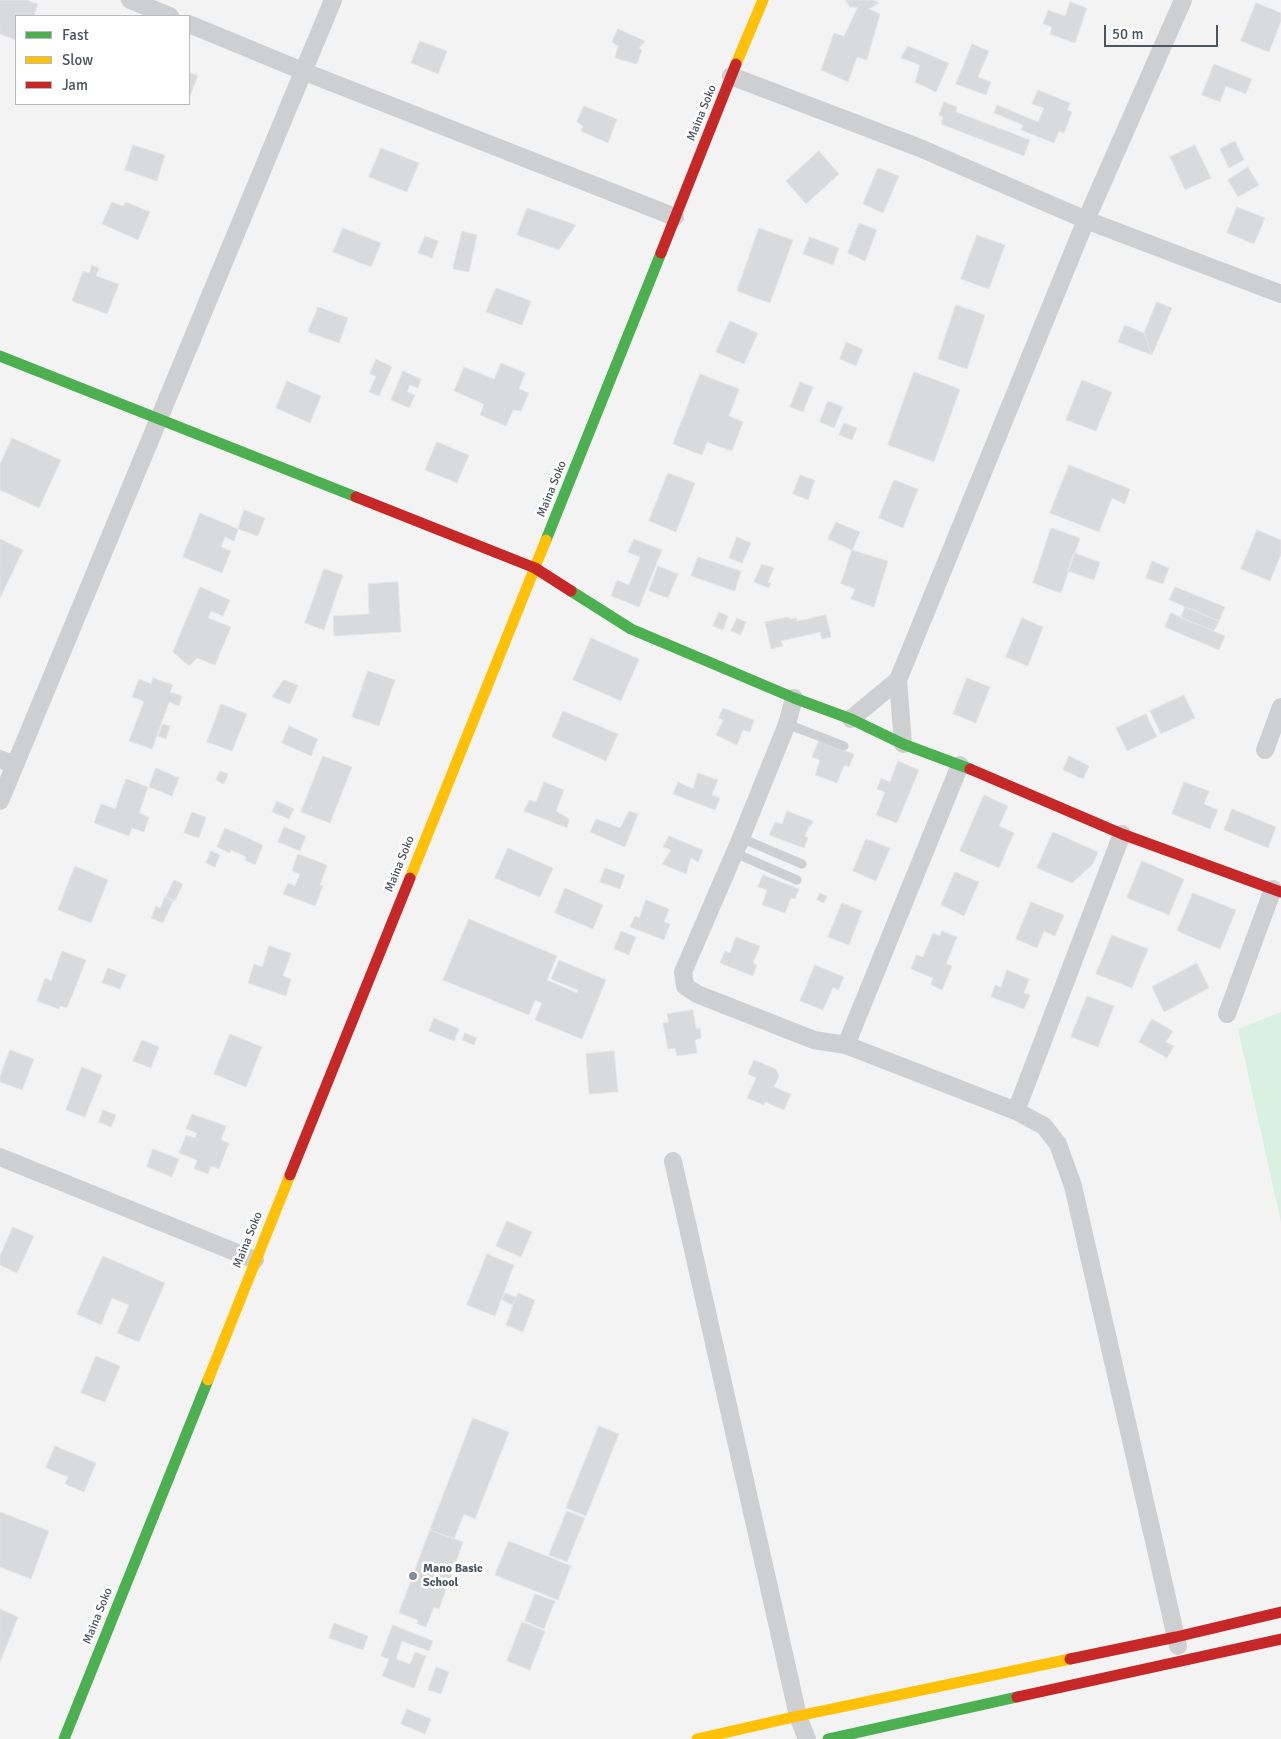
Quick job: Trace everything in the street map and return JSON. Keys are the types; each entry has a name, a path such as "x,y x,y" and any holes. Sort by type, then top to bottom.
{"street":[{"path":"130,0 168,15"},
{"path":"0,801 7,762 159,419 305,72 333,0"},
{"name":"Maina Soko","path":"64,1739 763,0"},
{"path":"903,744 898,680 1086,220 1183,0"},
{"path":"190,24 305,72 675,217"},
{"path":"731,76 920,148 1086,220 1281,294"},
{"path":"0,356 535,568 630,629 794,698 851,719 903,744 960,765 1122,834 1277,890 1227,1014"},
{"path":"851,719 898,680"},
{"path":"794,698 787,724 738,846 683,972 685,986 697,994 782,1029 814,1040 846,1045 1016,1111 1044,1126 1058,1144 1073,1186 1182,1661"},
{"path":"1264,750 1281,707"},
{"path":"846,1045 960,765"},
{"path":"1016,1111 1122,834"},
{"path":"0,1157 255,1260"},
{"path":"673,1161 798,1716 807,1739"},
{"path":"697,1739 1281,1612"},
{"path":"828,1739 1281,1639"}],"lane":[{"path":"787,724 844,746"},
{"path":"738,846 802,864"},
{"path":"738,846 797,880"}],"green space":[{"path":"1281,1012 1281,1222 1238,1029"}],"building":[{"path":"0,0 27,0 38,4 34,15 15,15 15,40 0,34"},
{"path":"846,0 873,0 879,3 869,9 880,14 867,60 857,57 848,82 821,70 834,33 844,36 858,7 850,7"},
{"path":"1070,2 1087,8 1075,43 1050,34 1052,27 1043,24 1048,10 1065,16"},
{"path":"1256,3 1281,13 1281,21 1269,52 1241,41"},
{"path":"618,29 645,41 639,48 642,50 637,64 615,58 618,46 612,42"},
{"path":"420,41 447,51 438,74 411,63"},
{"path":"972,44 989,51 978,77 991,82 986,95 956,84"},
{"path":"908,46 949,63 936,92 915,82 920,65 901,58"},
{"path":"1214,64 1252,79 1246,94 1226,86 1220,102 1202,95"},
{"path":"190,72 198,76 190,96"},
{"path":"1038,90 1070,103 1067,110 1072,112 1064,133 1059,131 1054,143 1021,130 1023,125 994,113 997,105 1038,122 1044,108 1032,104"},
{"path":"944,102 957,107 956,112 1030,140 1024,156 941,124 943,117 939,115"},
{"path":"584,106 617,119 608,143 581,131 583,126 577,122"},
{"path":"1235,141 1244,160 1229,168 1220,149"},
{"path":"133,145 165,155 157,181 125,170"},
{"path":"1195,145 1211,178 1185,190 1170,157"},
{"path":"381,148 419,163 407,192 369,177"},
{"path":"819,151 839,174 806,204 786,181"},
{"path":"1248,167 1259,185 1238,197 1228,180"},
{"path":"878,168 899,176 883,213 863,204"},
{"path":"112,202 123,206 126,202 150,212 138,240 102,224"},
{"path":"1237,207 1265,218 1254,244 1227,233"},
{"path":"527,208 576,225 559,250 517,235"},
{"path":"859,223 877,230 865,261 848,253"},
{"path":"343,228 381,243 371,267 333,252"},
{"path":"759,228 793,240 770,303 737,291"},
{"path":"462,231 477,235 469,272 453,269"},
{"path":"977,235 1005,245 989,289 961,279"},
{"path":"425,236 438,241 432,258 418,253"},
{"path":"810,237 839,248 833,265 803,254"},
{"path":"92,265 99,268 96,276 119,284 107,314 72,301 83,271 89,273"},
{"path":"496,288 531,301 522,325 486,312"},
{"path":"1157,302 1172,308 1152,355 1144,333"},
{"path":"956,305 985,315 967,369 938,359"},
{"path":"318,307 348,318 339,343 308,332"},
{"path":"730,321 758,333 744,364 716,352"},
{"path":"1125,325 1144,333 1152,355 1118,342"},
{"path":"846,342 863,349 856,366 840,359"},
{"path":"376,359 392,367 379,396 369,392 376,376 370,374"},
{"path":"501,363 525,373 519,389 529,393 521,411 513,410 506,426 480,415 484,404 454,391 464,367 494,379"},
{"path":"403,371 421,379 418,388 410,385 407,392 415,395 409,408 391,400"},
{"path":"914,372 960,389 934,462 888,445"},
{"path":"700,374 739,389 729,416 743,422 732,451 707,442 702,455 673,444"},
{"path":"1082,380 1112,392 1096,431 1066,420"},
{"path":"287,381 321,396 310,423 276,408"},
{"path":"800,382 813,387 803,412 790,407"},
{"path":"828,401 843,407 834,428 820,422"},
{"path":"844,423 857,428 852,440 839,435"},
{"path":"12,438 61,460 39,508 0,490 0,465"},
{"path":"437,442 469,455 457,483 425,470"},
{"path":"1069,465 1130,489 1125,504 1112,498 1099,532 1050,513"},
{"path":"668,473 695,483 676,532 649,521"},
{"path":"800,475 815,480 808,500 793,494"},
{"path":"894,480 918,489 903,528 879,518"},
{"path":"244,510 265,518 258,536 238,529"},
{"path":"200,513 238,529 234,541 225,537 221,547 231,551 222,573 183,557"},
{"path":"836,522 860,532 852,550 828,539"},
{"path":"1051,528 1080,538 1061,593 1033,583"},
{"path":"1257,530 1281,540 1281,554 1270,581 1241,569"},
{"path":"737,537 751,543 742,563 729,558"},
{"path":"0,539 23,550 0,598"},
{"path":"634,539 662,550 639,607 611,596 617,580 629,585 640,557 628,552"},
{"path":"852,550 888,561 874,607 851,599 855,589 841,584"},
{"path":"1074,553 1100,562 1094,580 1068,571"},
{"path":"698,557 741,571 735,591 691,576"},
{"path":"1152,561 1169,568 1163,584 1146,578"},
{"path":"762,564 774,568 768,582 771,583 769,588 754,582"},
{"path":"658,566 678,574 668,598 649,591"},
{"path":"324,569 343,575 324,630 305,623"},
{"path":"398,582 401,632 334,636 333,616 369,614 368,584"},
{"path":"200,587 230,600 223,616 211,611 208,618 231,627 215,665 197,658 189,666 173,652"},
{"path":"1175,587 1225,607 1219,621 1169,600"},
{"path":"1185,607 1219,621 1214,631 1181,618"},
{"path":"719,612 728,616 723,630 713,626"},
{"path":"1171,613 1225,636 1219,650 1165,627"},
{"path":"826,615 831,637 822,639 820,632 781,641 783,646 771,649 765,622 788,617 790,619 797,618 797,621"},
{"path":"737,618 746,622 741,635 731,631"},
{"path":"1022,618 1043,627 1028,666 1006,657"},
{"path":"591,638 639,659 621,701 573,680"},
{"path":"368,671 395,680 379,726 352,717"},
{"path":"153,678 173,685 170,692 182,696 179,706 169,702 152,749 129,741 144,701 132,697 139,679 151,684"},
{"path":"967,678 990,687 976,723 953,714"},
{"path":"284,680 298,685 290,704 272,697"},
{"path":"1184,695 1195,718 1161,734 1150,711"},
{"path":"221,704 247,714 232,751 207,742"},
{"path":"723,708 754,720 750,732 743,730 737,745 716,735 723,720 719,718"},
{"path":"563,711 618,734 606,761 552,737"},
{"path":"1146,714 1157,737 1127,751 1116,728"},
{"path":"163,724 170,726 166,739 158,736"},
{"path":"289,726 318,739 311,756 282,743"},
{"path":"819,741 854,754 849,767 844,765 837,783 815,775 820,760 812,757"},
{"path":"323,756 352,767 330,823 301,812"},
{"path":"1069,756 1089,766 1083,779 1063,770"},
{"path":"898,761 919,770 897,823 876,815 885,792 877,789 881,778 890,782"},
{"path":"156,768 179,778 172,796 149,787"},
{"path":"220,771 228,774 224,784 216,780"},
{"path":"698,773 718,780 712,795 720,798 715,810 673,794 678,782 693,789"},
{"path":"126,779 148,787 139,813 149,817 144,832 132,828 129,836 94,823 101,804 115,809"},
{"path":"544,782 564,790 556,811 569,819 567,828 524,811 529,800 536,802"},
{"path":"1184,782 1209,791 1204,804 1218,810 1210,829 1172,814"},
{"path":"984,795 1008,806 999,826 1014,833 999,868 960,851"},
{"path":"277,801 294,809 289,819 272,812"},
{"path":"1232,809 1276,827 1268,848 1224,830"},
{"path":"629,811 638,814 625,847 590,832 596,819 620,828"},
{"path":"787,811 813,821 805,836 808,838 804,848 769,835 775,822 782,824"},
{"path":"192,812 206,817 199,838 184,833"},
{"path":"284,827 306,836 300,851 278,842"},
{"path":"225,828 263,845 255,865 245,860 246,857 231,850 230,853 217,847"},
{"path":"1053,832 1098,852 1093,864 1072,883 1037,868"},
{"path":"669,836 703,850 698,862 691,858 686,874 662,864 671,850 663,847"},
{"path":"866,839 890,848 876,881 853,871"},
{"path":"508,848 553,868 540,897 495,878"},
{"path":"211,851 220,855 215,867 206,863"},
{"path":"298,854 327,865 320,885 323,886 315,906 283,894 288,883 295,886 300,874 292,871"},
{"path":"1142,861 1184,879 1169,915 1127,898"},
{"path":"75,866 108,880 91,923 58,910"},
{"path":"605,868 625,875 620,889 600,882"},
{"path":"955,872 979,882 964,916 941,905"},
{"path":"763,875 799,889 795,899 791,898 785,913 762,905 767,890 758,887"},
{"path":"174,880 183,884 175,901 166,897"},
{"path":"565,888 603,905 593,929 555,913"},
{"path":"820,893 827,896 824,903 817,900"},
{"path":"1193,893 1236,910 1220,949 1177,931"},
{"path":"165,897 173,901 163,923 151,918 156,906 160,908"},
{"path":"646,900 669,909 664,922 670,924 664,940 630,927 635,916 639,918"},
{"path":"1031,902 1064,915 1055,936 1044,931 1037,948 1016,939"},
{"path":"842,903 862,911 849,945 828,937"},
{"path":"469,919 557,956 547,980 577,993 578,990 551,979 559,960 606,980 582,1039 535,1020 542,1003 535,1000 529,1015 443,980"},
{"path":"621,931 636,937 629,955 614,949"},
{"path":"942,931 957,937 946,964 952,966 942,990 931,985 933,978 911,969 916,955 923,957 933,933 940,936"},
{"path":"1112,935 1148,949 1132,988 1096,974"},
{"path":"736,937 760,946 753,963 757,965 753,976 720,963 725,951 730,953"},
{"path":"269,946 291,953 283,976 291,979 286,996 248,983 254,964 262,967"},
{"path":"62,951 86,960 67,1008 60,1006 59,1009 37,1001 45,978 51,981"},
{"path":"1197,963 1209,988 1164,1012 1152,987"},
{"path":"815,965 844,977 838,990 833,987 823,1010 800,1001"},
{"path":"108,968 126,975 120,989 102,983"},
{"path":"1007,970 1029,979 1024,993 1030,995 1024,1009 991,997 995,985 1001,987"},
{"path":"1087,996 1114,1006 1098,1047 1071,1037"},
{"path":"693,1010 696,1029 700,1028 701,1038 695,1040 697,1053 677,1056 675,1048 668,1049 663,1023 669,1022 667,1014"},
{"path":"434,1018 459,1029 454,1041 429,1031"},
{"path":"1152,1019 1173,1031 1166,1042 1174,1046 1167,1058 1139,1042"},
{"path":"465,1033 477,1038 474,1045 462,1040"},
{"path":"230,1034 262,1047 246,1087 214,1074"},
{"path":"142,1040 159,1047 151,1068 133,1061"},
{"path":"10,1050 34,1059 22,1090 0,1082"},
{"path":"614,1051 618,1092 589,1094 586,1054"},
{"path":"754,1060 776,1069 779,1076 774,1087 791,1094 784,1110 765,1102 764,1105 747,1098 756,1078 748,1074"},
{"path":"82,1067 102,1075 85,1117 66,1110"},
{"path":"103,1110 116,1115 111,1127 99,1122"},
{"path":"192,1114 226,1126 221,1140 229,1143 219,1169 211,1166 208,1174 194,1169 197,1160 179,1153 186,1135 195,1138 197,1133 186,1129"},
{"path":"153,1149 179,1159 172,1177 147,1167"},
{"path":"507,1221 532,1232 521,1257 496,1246"},
{"path":"13,1227 34,1236 17,1273 0,1265 0,1256"},
{"path":"487,1254 514,1265 495,1316 467,1305"},
{"path":"103,1256 165,1283 139,1342 117,1333 129,1305 112,1298 101,1325 77,1314"},
{"path":"505,1293 516,1297 513,1305 502,1300"},
{"path":"518,1293 535,1300 523,1332 506,1325"},
{"path":"96,1356 120,1366 105,1402 81,1393"},
{"path":"473,1418 509,1432 475,1519 464,1514 454,1539 430,1530"},
{"path":"599,1426 619,1434 586,1516 566,1508"},
{"path":"55,1446 96,1463 84,1492 65,1484 68,1477 46,1468"},
{"path":"567,1511 585,1518 567,1562 549,1555"},
{"path":"0,1512 49,1531 31,1579 0,1567"},
{"path":"430,1530 463,1542 439,1609 434,1607 426,1627 417,1624 418,1620 399,1613"},
{"path":"509,1541 571,1566 558,1600 495,1575"},
{"path":"535,1594 555,1601 544,1629 525,1621"},
{"path":"0,1609 18,1617 0,1662"},
{"path":"522,1622 545,1631 530,1670 507,1661"},
{"path":"334,1623 368,1636 363,1650 329,1638"},
{"path":"393,1625 433,1641 429,1651 402,1641 396,1659 410,1664 415,1652 426,1656 414,1688 382,1676 389,1659 381,1656"},
{"path":"436,1667 449,1672 441,1694 428,1690"},
{"path":"407,1709 431,1719 425,1734 401,1724"}],"traffic: fast":[{"path":"546,540 661,253"},
{"path":"0,356 356,497"},
{"path":"571,591 631,629 794,698 851,719 903,744 970,769"},
{"path":"64,1739 208,1380"},
{"path":"828,1739 1017,1697"}],"traffic: slow":[{"path":"736,64 763,0"},
{"path":"410,878 546,540"},
{"path":"208,1380 290,1175"},
{"path":"697,1739 1070,1659"}],"traffic: jam":[{"path":"661,253 736,64"},
{"path":"356,497 535,568 571,591"},
{"path":"970,769 1122,834 1281,892"},
{"path":"290,1175 410,878"},
{"path":"1070,1659 1176,1637 1281,1612"},
{"path":"1017,1697 1281,1639"}],"place":[{"name":"Mano Basic School","path":"413,1576"}]}
